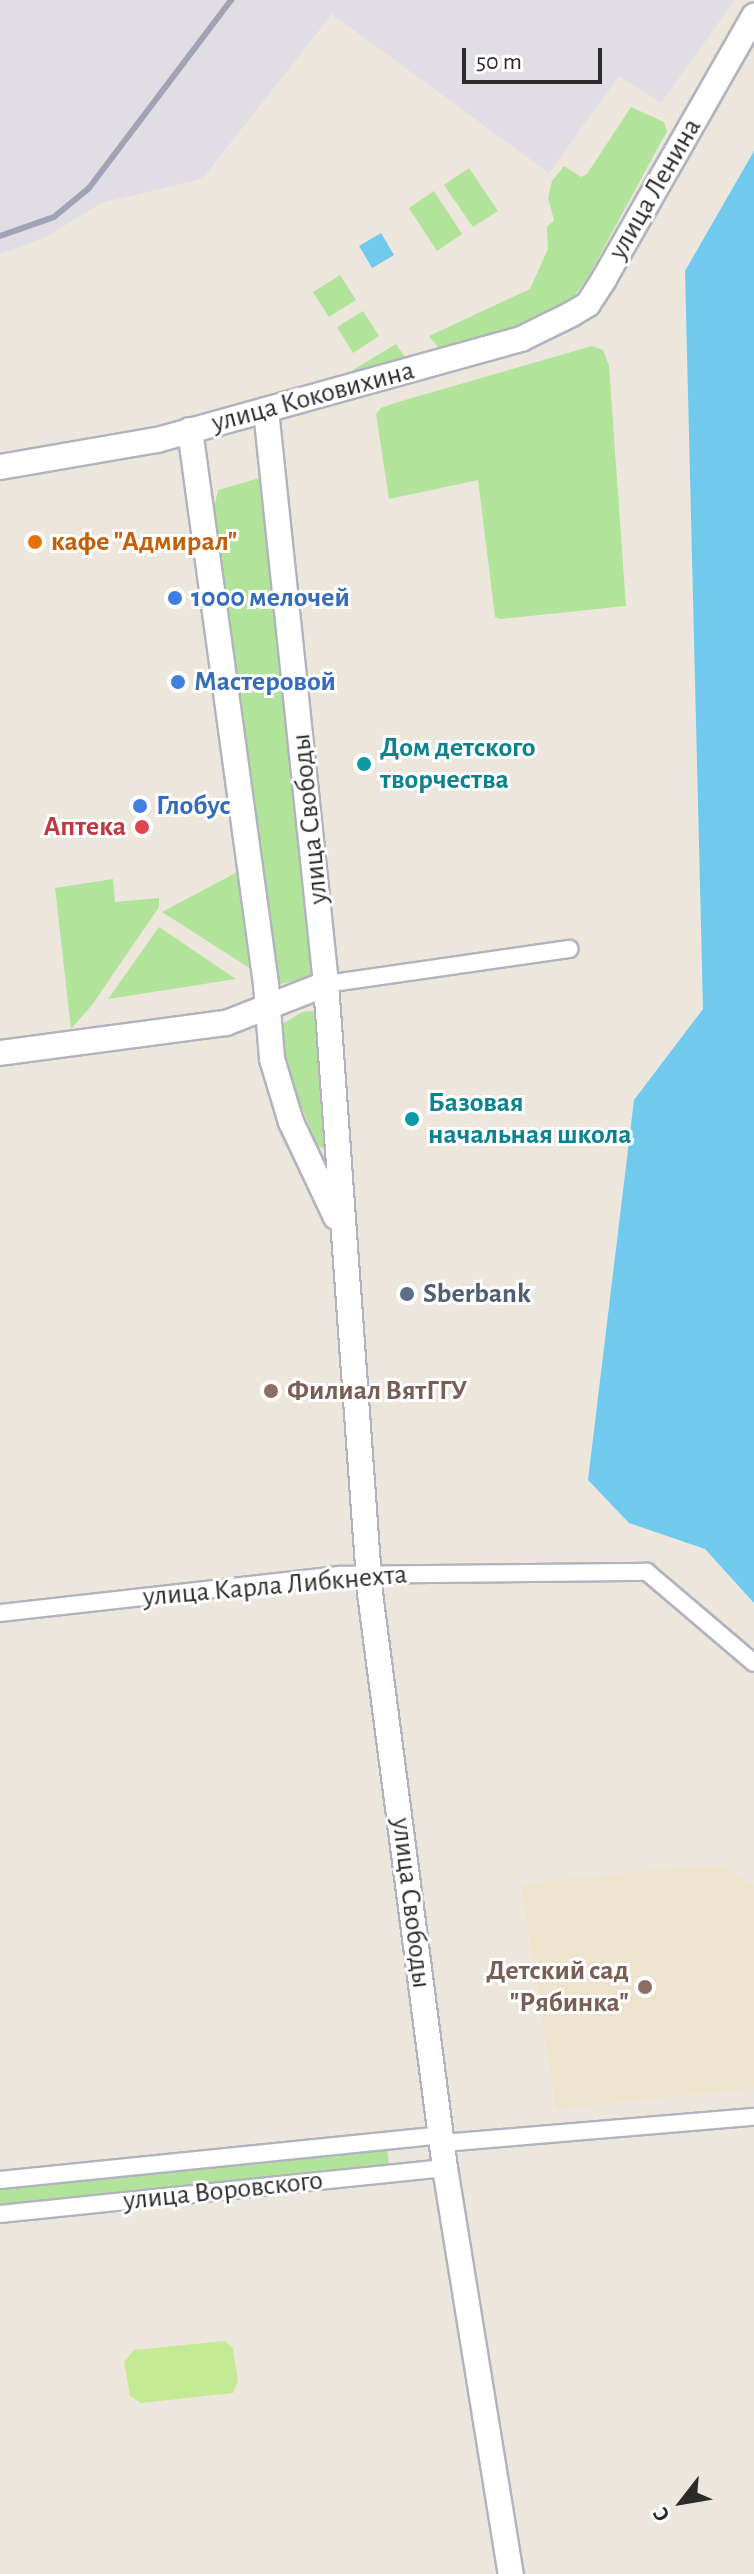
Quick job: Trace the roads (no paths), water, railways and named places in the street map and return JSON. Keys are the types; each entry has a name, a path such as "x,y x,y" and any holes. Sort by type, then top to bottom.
{"main road":[{"name":"улица Ленина","path":"604,279 754,16"},
{"name":"улица Коковихина","path":"0,467 97,452 190,430 521,339 588,304 604,279"},
{"name":"улица Свободы","path":"266,410 326,984 368,1574 445,2168 511,2574"},
{"name":"улица Свободы","path":"190,430 268,1007 272,1059 291,1122 343,1229"},
{"path":"0,1053 226,1023 326,984"}],"street":[{"path":"326,984 569,949"},
{"name":"улица Карла Либкнехта","path":"0,1613 368,1574 647,1572 664,1583 754,1663"},
{"path":"0,2180 442,2139 754,2117"},
{"name":"улица Воровского","path":"0,2214 445,2168"}],"water":[{"path":"754,151 754,1603 705,1549 629,1523 588,1480 634,1100 703,1009 685,271"},
{"path":"381,233 394,255 372,268 359,246"}],"railway":[{"path":"0,236 54,217 89,188 231,0"}],"place":[{"name":"кафе \"Адмирал\"","path":"35,542"},
{"name":"1000 мелочей","path":"175,598"},
{"name":"Мастеровой","path":"178,682"},
{"name":"Дом детского творчества","path":"364,764"},
{"name":"Глобус","path":"140,806"},
{"name":"Аптека","path":"142,827"},
{"name":"Базовая начальная школа","path":"412,1119"},
{"name":"Sberbank","path":"407,1294"},
{"name":"Филиал ВятГГУ","path":"271,1391"},
{"name":"Детский сад \"Рябинка\"","path":"645,1987"}]}
